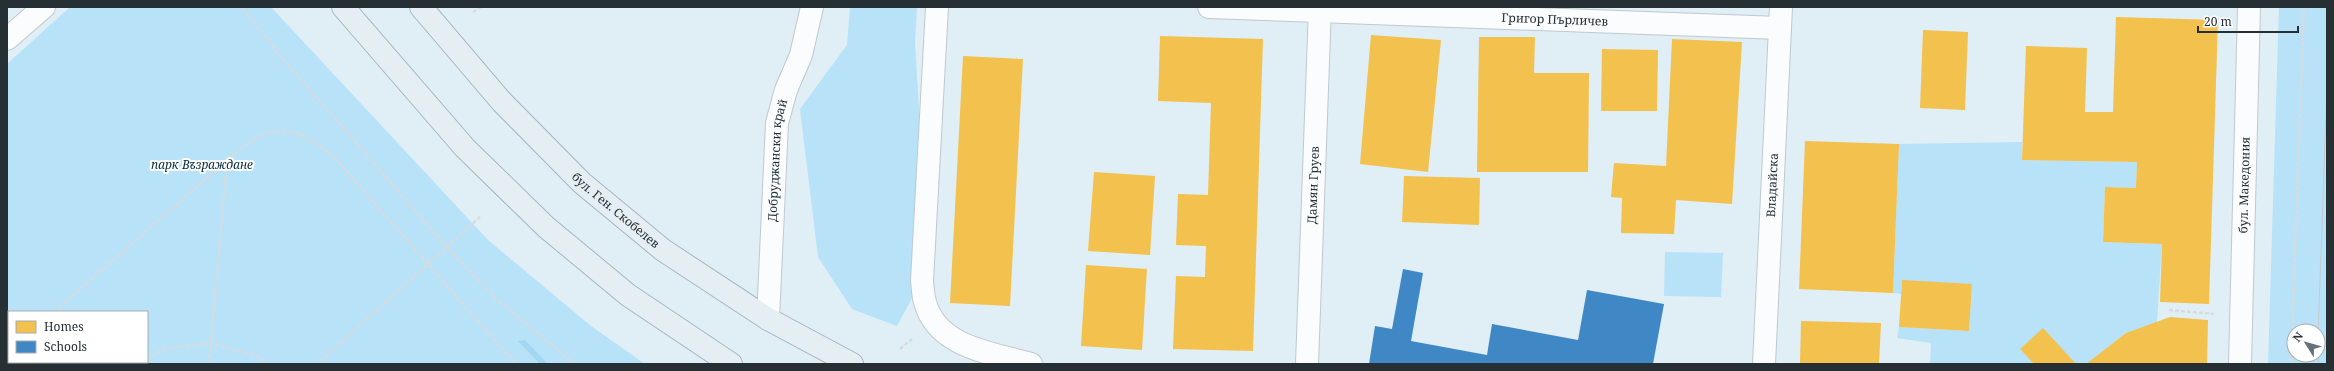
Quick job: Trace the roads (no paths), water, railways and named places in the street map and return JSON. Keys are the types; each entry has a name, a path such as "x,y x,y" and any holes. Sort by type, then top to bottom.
{"main road":[{"path":"343,7 465,148 546,227 628,295 731,364"},
{"name":"бул. Ген. Скобелев","path":"421,7 502,102 582,183 663,250 768,319 852,364"}],"street":[{"path":"7,39 44,7"},
{"name":"Добруджански край","path":"768,319 777,124 786,90 801,55 812,7"},
{"path":"937,7 922,281 924,303 933,320 943,332 960,343 1031,364"},
{"name":"Григор Пърличев","path":"1209,7 1320,9 1780,28"},
{"name":"Владайска","path":"1764,364 1781,7"},
{"name":"бул. Македония","path":"2240,364 2249,7"},
{"name":"Дамян Груев","path":"1308,364 1320,9"}],"tram line":[{"path":"2318,323 2327,87"}],"park label":[{"name":"парк Възраждане","path":"202,165"}]}
